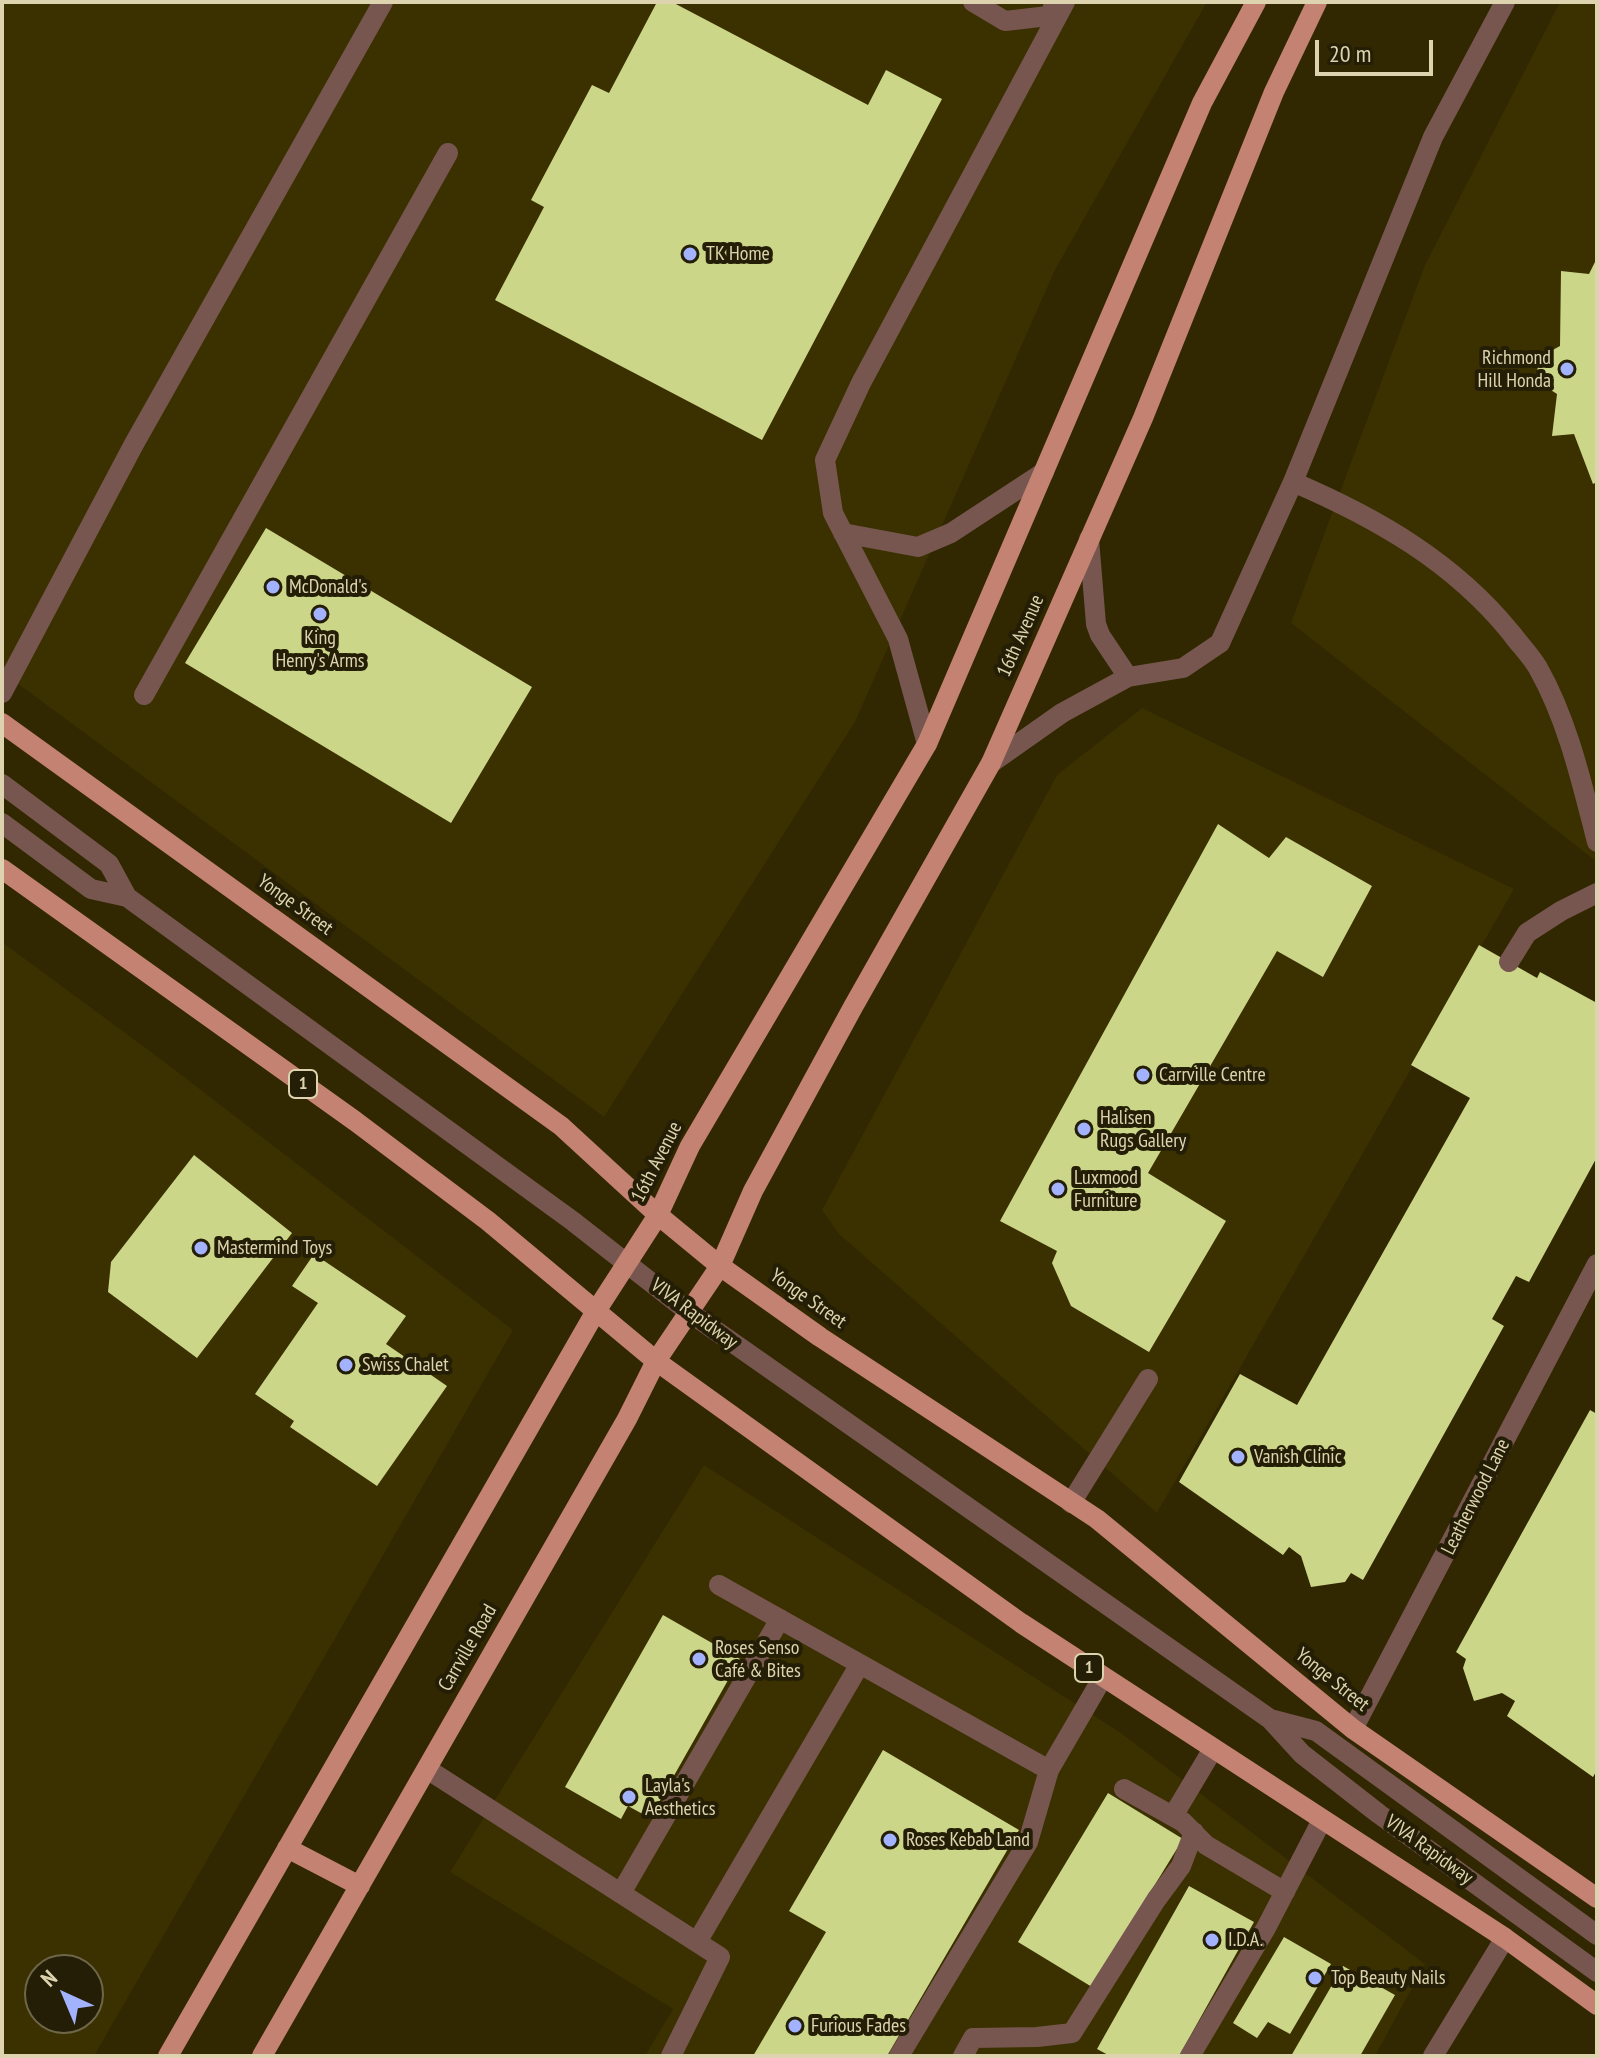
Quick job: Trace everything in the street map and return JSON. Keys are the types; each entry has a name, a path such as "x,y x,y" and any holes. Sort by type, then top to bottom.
{"main road":[{"name":"16th Avenue","path":"596,1311 658,1215 690,1146 927,744 1202,103 1256,2"},
{"name":"16th Avenue","path":"720,1266 753,1191 991,763 1143,418 1274,92 1317,2"},
{"name":"Yonge Street","path":"2,723 561,1126 658,1215 720,1266 832,1346 1097,1519 1353,1729 1597,1898"},
{"name":"1","path":"2,869 355,1121 488,1221 656,1361 1021,1623 1505,1938 1597,2005"},
{"name":"Carrville Road","path":"262,2056 627,1419 656,1361 720,1266"},
{"path":"168,2056 596,1311"},
{"path":"287,1848 360,1886"}],"street":[{"path":"2,693 141,431 383,2"},
{"path":"973,2 1005,21 1058,6"},
{"path":"991,763 1062,713 1128,677 1183,668 1220,643 1293,482 1433,137 1505,2"},
{"path":"927,744 898,639 833,513 825,460 861,383 1058,6"},
{"path":"144,695 448,153"},
{"path":"843,533 918,547 951,533 1044,472"},
{"path":"1293,482 1341,503 1411,541 1490,607 1537,666 1551,696 1575,758 1597,842"},
{"path":"1089,539 1096,624 1128,677"},
{"name":"VIVA Rapidway","path":"2,784 109,864 127,897"},
{"name":"VIVA Rapidway","path":"2,823 91,889 127,897 627,1263 689,1312 1270,1719 1302,1754 1379,1814 1597,1972"},
{"path":"1509,962 1527,933 1597,893"},
{"name":"Leatherwood Lane","path":"1353,1729 1597,1264"},
{"path":"1071,1503 1148,1379"},
{"path":"719,1585 1049,1770"},
{"path":"621,1893 780,1619"},
{"path":"697,1942 860,1664"},
{"path":"899,2056 1028,1842 1049,1770 1103,1677"},
{"name":"VIVA Rapidway","path":"1270,1719 1316,1731 1597,1935"},
{"path":"1173,1816 1213,1749"},
{"path":"427,1769 720,1957 671,2056"},
{"path":"1124,1789 1173,1816 1206,1845 1285,1892"},
{"path":"1190,2056 1285,1892 1322,1820"},
{"path":"963,2056 973,2038 1072,2033 1181,1866 1194,1832"},
{"path":"1433,2056 1505,1938"}],"shaded area":[{"path":"2,2 1207,2 1055,270 855,722 604,1117 2,672"},
{"path":"1560,2 1597,2 1597,862 1291,623 1425,265"},
{"path":"1142,708 1514,889 1157,1513 839,1234 822,1210 1057,775"},
{"path":"2,942 162,1060 513,1330 94,2056 2,2056"},
{"path":"704,1465 1121,1733 1425,1964 1375,2056 645,2056 673,2009 450,1872"}],"building":[{"name":"TK Home","path":"657,2 672,2 868,105 886,70 942,99 762,440 495,300 544,207 531,200 592,85 609,93"},
{"name":"Richmond Hill Honda","path":"1597,258 1597,482 1593,484 1574,434 1552,436 1557,394 1537,381 1538,358 1560,346 1561,271 1589,274"},
{"path":"266,528 532,687 451,823 185,663"},
{"name":"Carrville Centre","path":"1218,824 1269,858 1286,837 1372,886 1323,977 1277,951 1148,1173 1226,1221 1149,1352 1071,1306 1052,1263 1057,1251 1000,1221"},
{"path":"1479,945 1537,978 1540,972 1597,1003 1597,1157 1529,1282 1516,1276 1492,1319 1504,1326 1363,1580 1351,1573 1345,1582 1311,1587 1301,1556 1289,1547 1283,1555 1179,1482 1240,1374 1297,1405 1470,1098 1411,1065"},
{"name":"Mastermind Toys","path":"194,1155 292,1233 197,1358 108,1292 111,1262"},
{"name":"Swiss Chalet","path":"314,1254 406,1316 386,1344 447,1386 377,1486 290,1427 294,1421 255,1394 318,1303 292,1286"},
{"path":"1590,1410 1597,1414 1597,1770 1593,1777 1507,1716 1515,1701 1502,1693 1474,1701 1463,1668 1466,1659 1456,1652"},
{"path":"663,1615 740,1659 650,1818 628,1806 621,1819 565,1787"},
{"path":"883,1750 1019,1830 887,2056 753,2056 826,1932 789,1911"},
{"path":"1108,1793 1183,1839 1092,1987 1018,1942"},
{"path":"1189,1886 1254,1922 1179,2056 1110,2056 1097,2049"},
{"path":"1284,1937 1331,1964 1290,2034 1268,2022 1257,2038 1233,2023"},
{"path":"1343,1966 1395,1995 1360,2056 1291,2056"}],"place":[{"name":"TK Home","path":"690,254"},
{"name":"Richmond Hill Honda","path":"1567,369"},
{"name":"McDonald's","path":"273,587"},
{"name":"King Henry's Arms","path":"320,614"},
{"name":"Carrville Centre","path":"1143,1075"},
{"name":"Halisen Rugs Gallery","path":"1084,1129"},
{"name":"Luxmood Furniture","path":"1058,1189"},
{"name":"Mastermind Toys","path":"201,1248"},
{"name":"Swiss Chalet","path":"346,1365"},
{"name":"Vanish Clinic","path":"1238,1457"},
{"name":"Roses Senso Café & Bites","path":"699,1659"},
{"name":"Layla's Aesthetics","path":"629,1797"},
{"name":"Roses Kebab Land","path":"890,1840"},
{"name":"I.D.A.","path":"1212,1940"},
{"name":"Top Beauty Nails","path":"1315,1978"},
{"name":"Furious Fades","path":"795,2026"}]}
